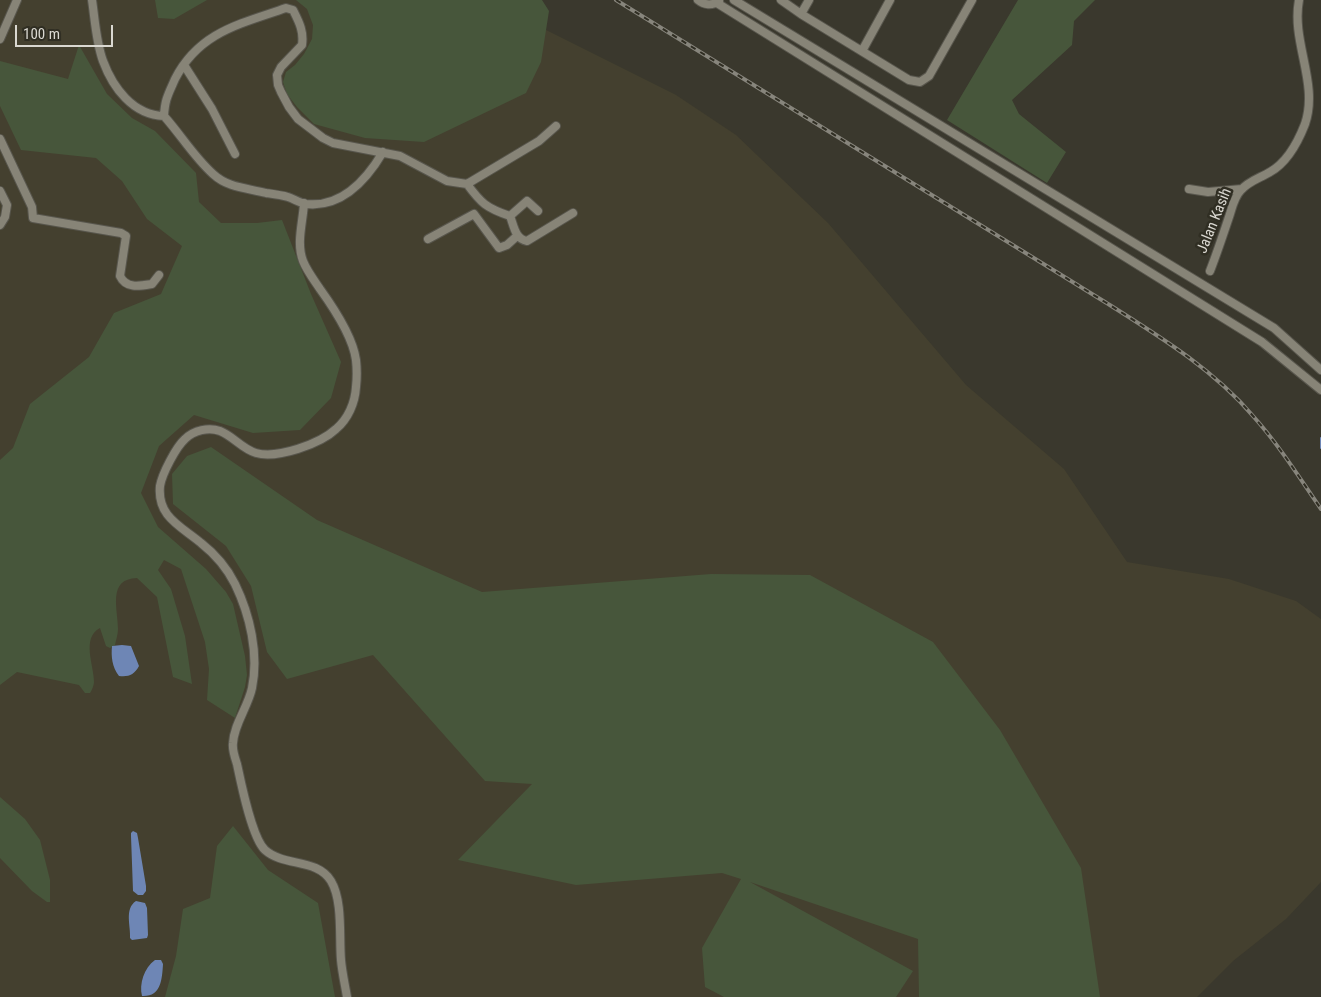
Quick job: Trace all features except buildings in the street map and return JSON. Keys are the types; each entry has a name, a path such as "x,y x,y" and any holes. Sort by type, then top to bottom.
{"street":[{"path":"0,40 17,0"},
{"path":"92,0 97,38 103,60 123,97 137,109 153,116 164,116"},
{"path":"698,0 706,4 719,2 1262,342 1321,390"},
{"path":"734,0 1274,328 1321,370"},
{"path":"781,0 909,80 920,82 928,76 972,0"},
{"path":"801,14 809,0"},
{"path":"862,51 890,0"},
{"name":"Jalan Kasih","path":"1210,271 1237,196 1250,182 1272,171 1287,157 1298,142 1306,121 1309,99 1296,21 1299,0"},
{"path":"383,152 363,181 346,194 330,202 304,203 290,198 231,186 214,175 164,116 165,100 184,65 196,49 219,33 286,8 293,10 303,32 302,45 281,67 278,85 289,107 298,119 308,128 333,143 383,152 400,156 447,181 467,184 539,141 556,126"},
{"path":"184,65 212,109 235,154"},
{"path":"0,139 32,208 33,218 121,232 126,236 120,276 122,280 125,283 145,286 152,284 159,275"},
{"path":"467,184 486,206 510,216 517,236 523,241 527,241 573,213"},
{"path":"1189,189 1208,192 1242,189"},
{"path":"0,191 8,205 0,225"},
{"path":"510,216 527,201 538,211"},
{"path":"304,203 299,244 303,262 343,326 356,358 356,393 349,413 337,429 326,437 279,454 258,454 246,449 229,436 217,430 201,430 186,438 177,451 164,472 160,496 162,508 171,519 202,544 227,570 244,604 251,631 254,659 252,687 232,745 257,839 266,851 286,860 320,869 333,884 338,908 341,962 347,997"},
{"path":"428,240 474,214 499,248 507,245 517,236"}],"shaded area":[{"path":"0,0 441,0 528,21 676,95 736,135 828,223 966,385 1064,469 1127,562 1229,579 1296,601 1321,619 1321,882 1286,919 1233,961 1197,997 0,997"}],"green space":[{"path":"155,0 207,0 174,19 158,18"},
{"path":"296,0 542,0 549,11 541,62 526,93 424,142 365,138 314,124 297,107 287,94 283,82 286,72 304,54 312,39 313,25 307,9"},
{"path":"1018,0 1095,0 1074,21 1072,45 1012,100 1019,114 1066,152 1047,183 947,120"},
{"path":"79,45 107,94 132,118 155,131 196,173 199,202 221,223 257,223 282,220 311,294 341,362 331,398 300,430 253,433 194,415 159,446 141,493 158,527 206,569 226,592 233,604 245,656 247,675 235,718 207,700 209,669 205,642 181,569 164,560 158,570 171,589 185,636 192,684 173,677 157,597 137,578 121,584 118,589 116,604 118,631 115,645 110,648 106,646 100,628 94,632 91,638 90,652 94,682 90,693 85,693 79,685 17,672 0,685 0,460 13,448 30,404 89,357 114,313 161,294 182,246 147,219 122,181 96,158 21,150 0,106 0,61 68,79"},
{"path":"211,447 317,520 482,592 711,574 810,575 933,642 1000,730 1081,868 1100,997 919,997 918,939 750,882 913,971 896,997 724,997 705,987 702,948 741,879 722,873 576,885 458,860 532,784 485,781 373,655 287,679 267,652 251,586 226,546 173,504 172,474 187,456"},
{"path":"0,797 25,819 40,840 50,880 50,902 47,902 32,891 0,858"},
{"path":"233,826 268,870 318,903 335,997 165,997 176,956 183,909 210,898 217,846"}],"water":[{"path":"112,646 131,646 139,666 131,675 119,676 113,665"},
{"path":"133,831 137,833 146,886 146,891 143,895 138,895 133,891 131,833"},
{"path":"136,901 145,903 147,908 148,935 147,938 132,940 130,938 129,913 132,904"},
{"path":"155,960 161,960 163,964 161,981 157,991 148,996 142,996 143,976"}],"waterway":[{"path":"1321,438 1321,448"}],"railway":[{"path":"616,0 1105,302 1183,353 1220,383 1253,416 1280,450 1321,509"}]}
